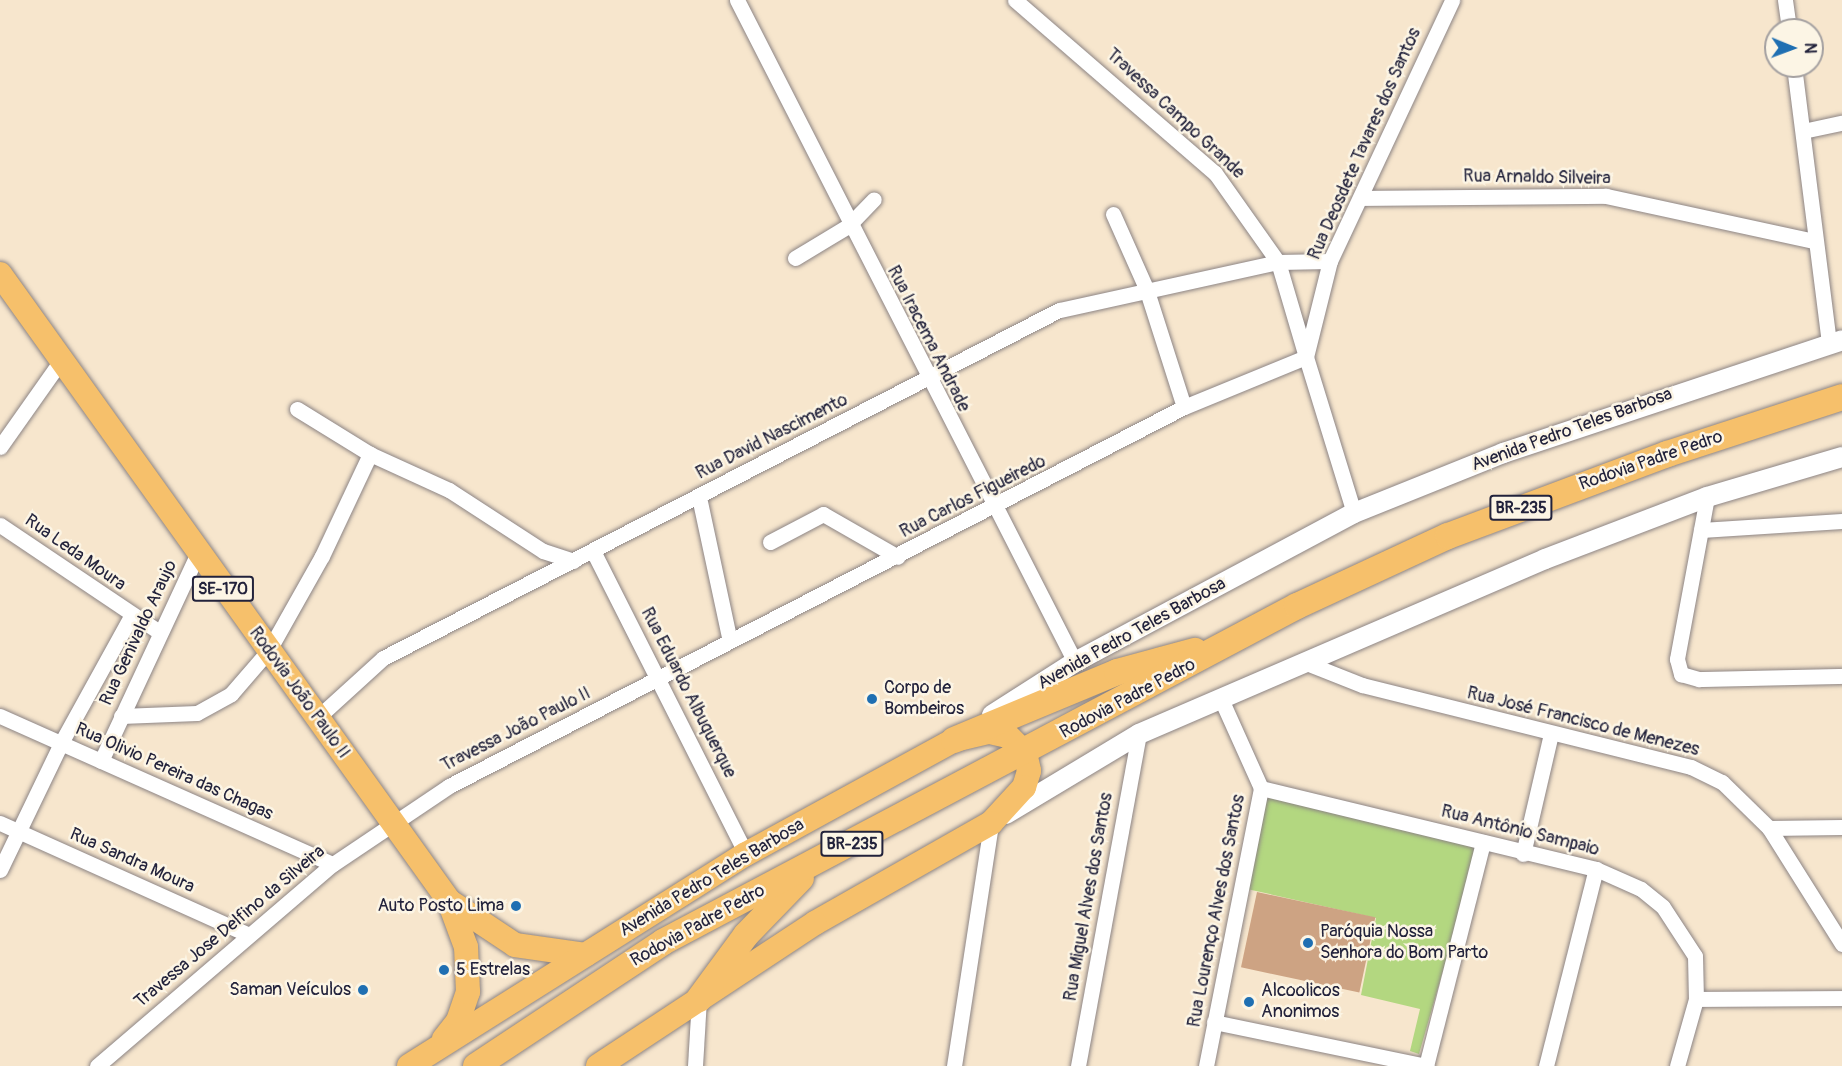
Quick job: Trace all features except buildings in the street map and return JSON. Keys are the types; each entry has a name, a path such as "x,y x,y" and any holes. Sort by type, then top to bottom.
{"highway":[{"name":"Rodovia Padre Pedro","path":"476,1066 663,942 1239,640 1296,606 1448,536 1667,454 1834,402"},
{"path":"954,741 1117,672 1239,640"},
{"path":"699,999 746,935 816,862"}],"main road":[{"name":"Rodovia João Paulo II","path":"0,274 62,359 197,555 269,650 448,901 515,945 585,955"},
{"path":"598,1066 815,923 991,823 1024,787 1029,771 1025,753 1008,736 990,732 954,741"},
{"name":"Avenida Pedro Teles Barbosa","path":"409,1066 746,854 954,741"},
{"path":"439,1046 458,1021 468,992 466,947 448,901"}],"street":[{"name":"Rua Iracema Andrade","path":"736,0 993,510 1075,662"},
{"name":"Travessa Campo Grande","path":"1015,0 1215,173 1278,262 1306,357"},
{"name":"Rua Deosdete Tavares dos Santos","path":"1306,357 1330,261 1362,198 1452,0"},
{"path":"1785,0 1787,18"},
{"path":"1796,78 1815,241 1835,342"},
{"path":"1803,131 1842,123"},
{"name":"Rua Arnaldo Silveira","path":"1362,198 1606,196 1815,241"},
{"path":"795,258 848,226 873,199"},
{"path":"1113,214 1146,288 1184,407"},
{"path":"1278,262 1330,261"},
{"name":"Rua David Nascimento","path":"316,718 382,658 1059,310 1146,288 1278,262"},
{"name":"Avenida Pedro Teles Barbosa","path":"954,741 1075,662 1354,513 1535,441 1835,342"},
{"path":"1306,357 1354,513"},
{"name":"Rua Carlos Figueiredo","path":"661,679 730,641 993,510 1184,407 1306,357"},
{"path":"0,447 5,430 62,359"},
{"path":"297,409 370,454 408,467 543,551 573,561"},
{"path":"122,716 197,713 213,707 231,694 269,650 322,556 370,454"},
{"path":"954,1066 991,823 1139,734 1309,664 1545,559 1707,497 1842,457"},
{"path":"699,497 730,641"},
{"path":"1707,497 1677,659 1681,674 1699,680 1842,676"},
{"path":"770,542 824,514 898,557"},
{"path":"1701,530 1842,521"},
{"name":"Rua Leda Moura","path":"0,525 131,616 159,632"},
{"name":"Rua Eduardo Albuquerque","path":"593,551 661,679 746,854"},
{"name":"Rua Genivaldo Araujo","path":"101,761 159,632 197,555"},
{"name":"Rua Genivaldo Araujo","path":"0,870 61,743 131,616"},
{"name":"Rua José Francisco de Menezes","path":"1309,664 1362,685 1690,767 1722,782 1769,828 1842,944"},
{"name":"Travessa João Paulo II","path":"394,824 449,786 661,679"},
{"name":"Rua Lourenço Alves dos Santos","path":"1206,1066 1261,788 1221,699"},
{"name":"Rua Olivio Pereira das Chagas","path":"0,716 333,864"},
{"name":"Rua Miguel Alves dos Santos","path":"1078,1066 1139,734"},
{"path":"1523,854 1551,734"},
{"name":"Rua Antônio Sampaio","path":"1261,788 1484,842 1523,854 1596,869 1641,889 1683,932 1695,956 1696,999 1677,1066"},
{"name":"Rua Sandra Moura","path":"0,823 247,934"},
{"name":"Travessa Jose Delfino da Silveira","path":"97,1066 247,934 333,864 394,824"},
{"path":"1769,828 1842,827"},
{"path":"1214,1022 1427,1066 1484,842"},
{"path":"1546,1066 1596,869"},
{"path":"1696,999 1842,998"},
{"path":"695,1066 699,999"}],"green space":[{"path":"1264,796 1480,842 1419,1054 1410,1051 1420,1009 1361,995 1376,918 1247,889"}],"place":[{"name":"Corpo de Bombeiros","path":"872,699"},
{"name":"Auto Posto Lima","path":"516,906"},
{"name":"Paróquia Nossa Senhora do Bom Parto","path":"1308,943"},
{"name":"5 Estrelas","path":"444,970"},
{"name":"Saman Veículos","path":"363,990"},
{"name":"Alcoolicos Anonimos","path":"1249,1002"}]}
